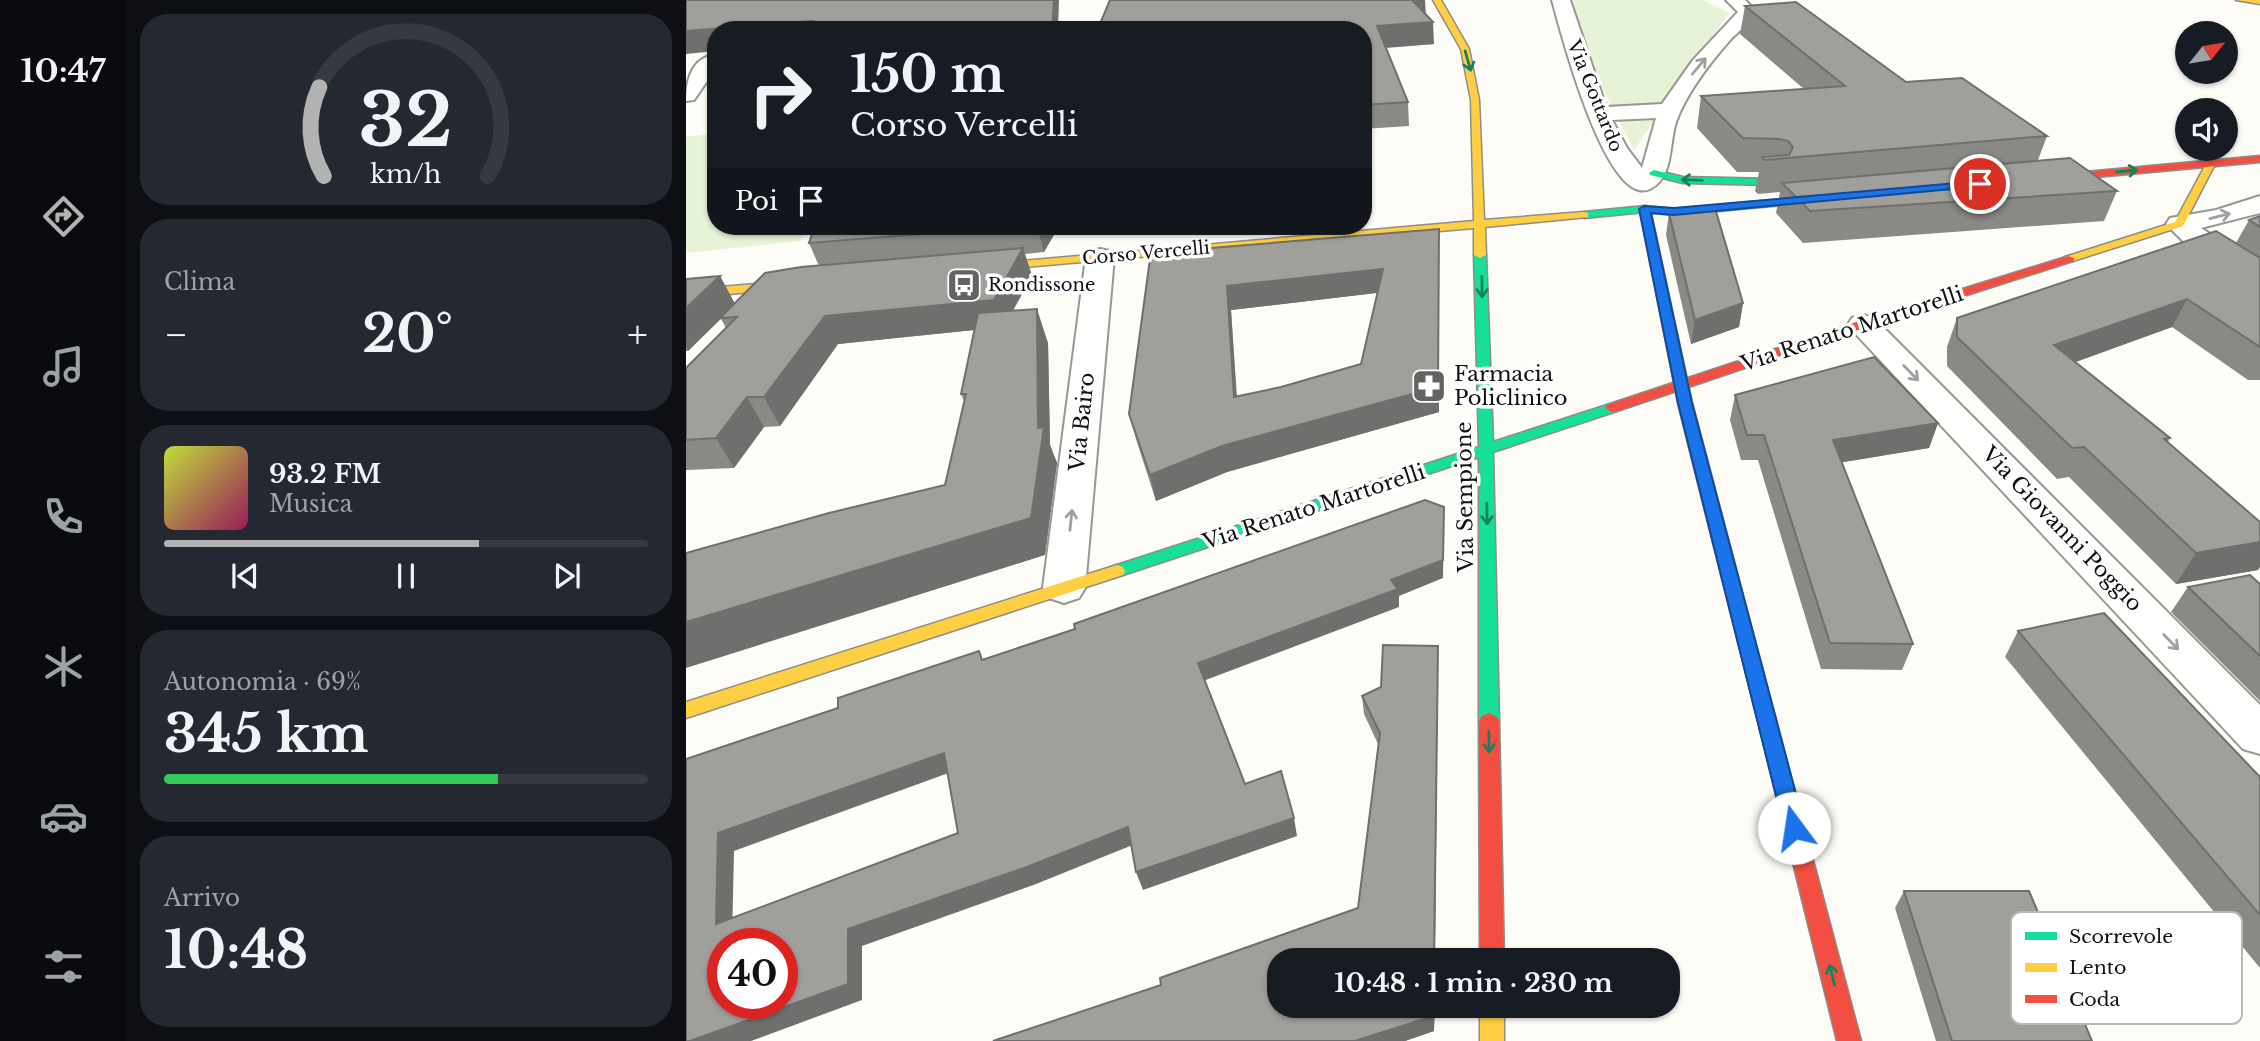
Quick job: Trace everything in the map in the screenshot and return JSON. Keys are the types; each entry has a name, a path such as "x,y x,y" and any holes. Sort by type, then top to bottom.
{"street":[{"name":"Via Sempione","path":"1437,0 1462,42 1471,71 1475,100 1486,451 1492,948"},
{"name":"Via Gottardo","path":"1561,0 1577,59 1617,153 1630,173 1649,178"},
{"path":"1735,0 1748,12 1693,72 1665,123 1649,178 1644,209 1681,386 1849,1041"},
{"path":"2240,0 2259,1"},
{"path":"686,95 707,66"},
{"path":"1600,114 1672,110"},
{"path":"2152,152 2161,168 2155,191"},
{"path":"2022,180 2260,159"},
{"path":"2210,164 2179,224 2197,239 2260,280"},
{"path":"1649,178 1799,184"},
{"name":"Corso Vercelli","path":"1372,234 1644,209 1674,212 1839,189 1799,184 1666,198 1644,209"},
{"name":"Via Renato Martorelli","path":"686,710 1486,451 1863,324 2179,224 2221,216 2260,204"},
{"path":"2141,236 2148,213"},
{"name":"Corso Vercelli","path":"962,270 1362,235"},
{"name":"Via Bairo","path":"1064,588 1100,257"},
{"path":"686,294 815,282"},
{"path":"744,316 773,286"},
{"name":"Via Giovanni Poggio","path":"1863,324 2260,735"},
{"path":"1492,1018 1492,1041"}],"green space":[{"path":"1572,0 1703,0 1729,13 1634,150 1588,59"},
{"path":"707,134 707,235 802,235 800,241 686,253 686,137"}],"building":[{"path":"686,0 1054,0 1053,21 707,21 707,29 686,31"},
{"path":"1110,0 1412,0 1433,22 1377,26 1408,102 1372,104 1372,21 1101,21"},
{"path":"1796,2 1906,82 1962,78 2047,136 1764,160 1762,157 1789,155 1793,147 1788,141 1779,139 1743,138 1701,96 1845,86 1745,6"},
{"path":"2070,158 2117,191 1810,211 1782,183"},
{"path":"1715,208 1743,303 1695,320 1669,213"},
{"path":"2260,216 2260,227 2249,220"},
{"path":"1439,229 1438,387 1222,446 1150,475 1129,414 1150,259 1163,252","holes":["1383,269 1361,364 1281,387 1234,397 1227,286"]},
{"path":"2216,231 2260,258 2260,347 2187,299 2054,345 2170,438 2164,439 2260,522 2260,542 2196,553 2084,447 2072,448 1957,337 1957,318"},
{"path":"812,235 909,235 809,243"},
{"path":"1023,248 994,300 825,316 764,397 747,397 716,438 686,440 686,368 737,317 720,318 765,273 801,267"},
{"path":"720,276 686,308 686,279"},
{"path":"1037,309 1038,428 1044,427 1031,518 686,622 686,553 829,513 945,485 966,394 961,394 978,313"},
{"path":"1874,357 1938,423 1833,440 1913,644 1830,643 1764,435 1747,435 1735,395"},
{"path":"1425,500 1444,507 1443,560 1391,580 1398,589 1198,663 1245,784 1281,771 1294,818 1136,872 1128,827 1027,867 848,929 848,984 798,1002 798,928 707,928 707,1019 751,1019 686,1041 686,759 838,708 838,698 979,651 982,660 1075,629 1074,624","holes":["944,753 958,833 716,924 718,833"]},
{"path":"2250,575 2260,584 2260,656 2188,587"},
{"path":"2104,613 2260,777 2260,915 2018,631"},
{"path":"1383,645 1438,646 1434,948 1267,948 1267,1018 1427,1018 1355,1041 993,1041 1161,985 1160,978 1358,908 1380,733 1362,696 1381,687"},
{"path":"1904,891 2029,891 2038,912 2011,912 2011,1024 2085,1024 2092,1041 1952,1041"}],"traffic: fast":[{"path":"1654,173 1683,180 1772,182"},
{"path":"1584,215 1645,209 1674,212 1831,198"},
{"path":"1480,255 1486,451 1489,721"},
{"path":"1117,571 1612,408"}],"traffic: slow":[{"path":"1437,0 1465,49 1475,100 1480,255"},
{"path":"2240,0 2260,2"},
{"path":"2069,259 2179,224 2210,164"},
{"path":"1645,209 1685,403 1766,717"},
{"path":"1372,234 1584,215"},
{"path":"977,268 1355,235"},
{"path":"686,294 802,284"},
{"path":"686,710 1117,571"},
{"path":"1492,1018 1492,1041"}],"traffic: jam":[{"path":"2041,179 2260,159"},
{"path":"1612,408 2069,259"},
{"path":"1766,717 1849,1041"},
{"path":"1489,721 1492,948"}],"place":[{"name":"Rondissone","path":"964,285"},
{"name":"Farmacia Policlinico","path":"1429,386"}],"route":[{"path":"1794,828 1685,403 1644,209 1674,212 1980,184"}]}
